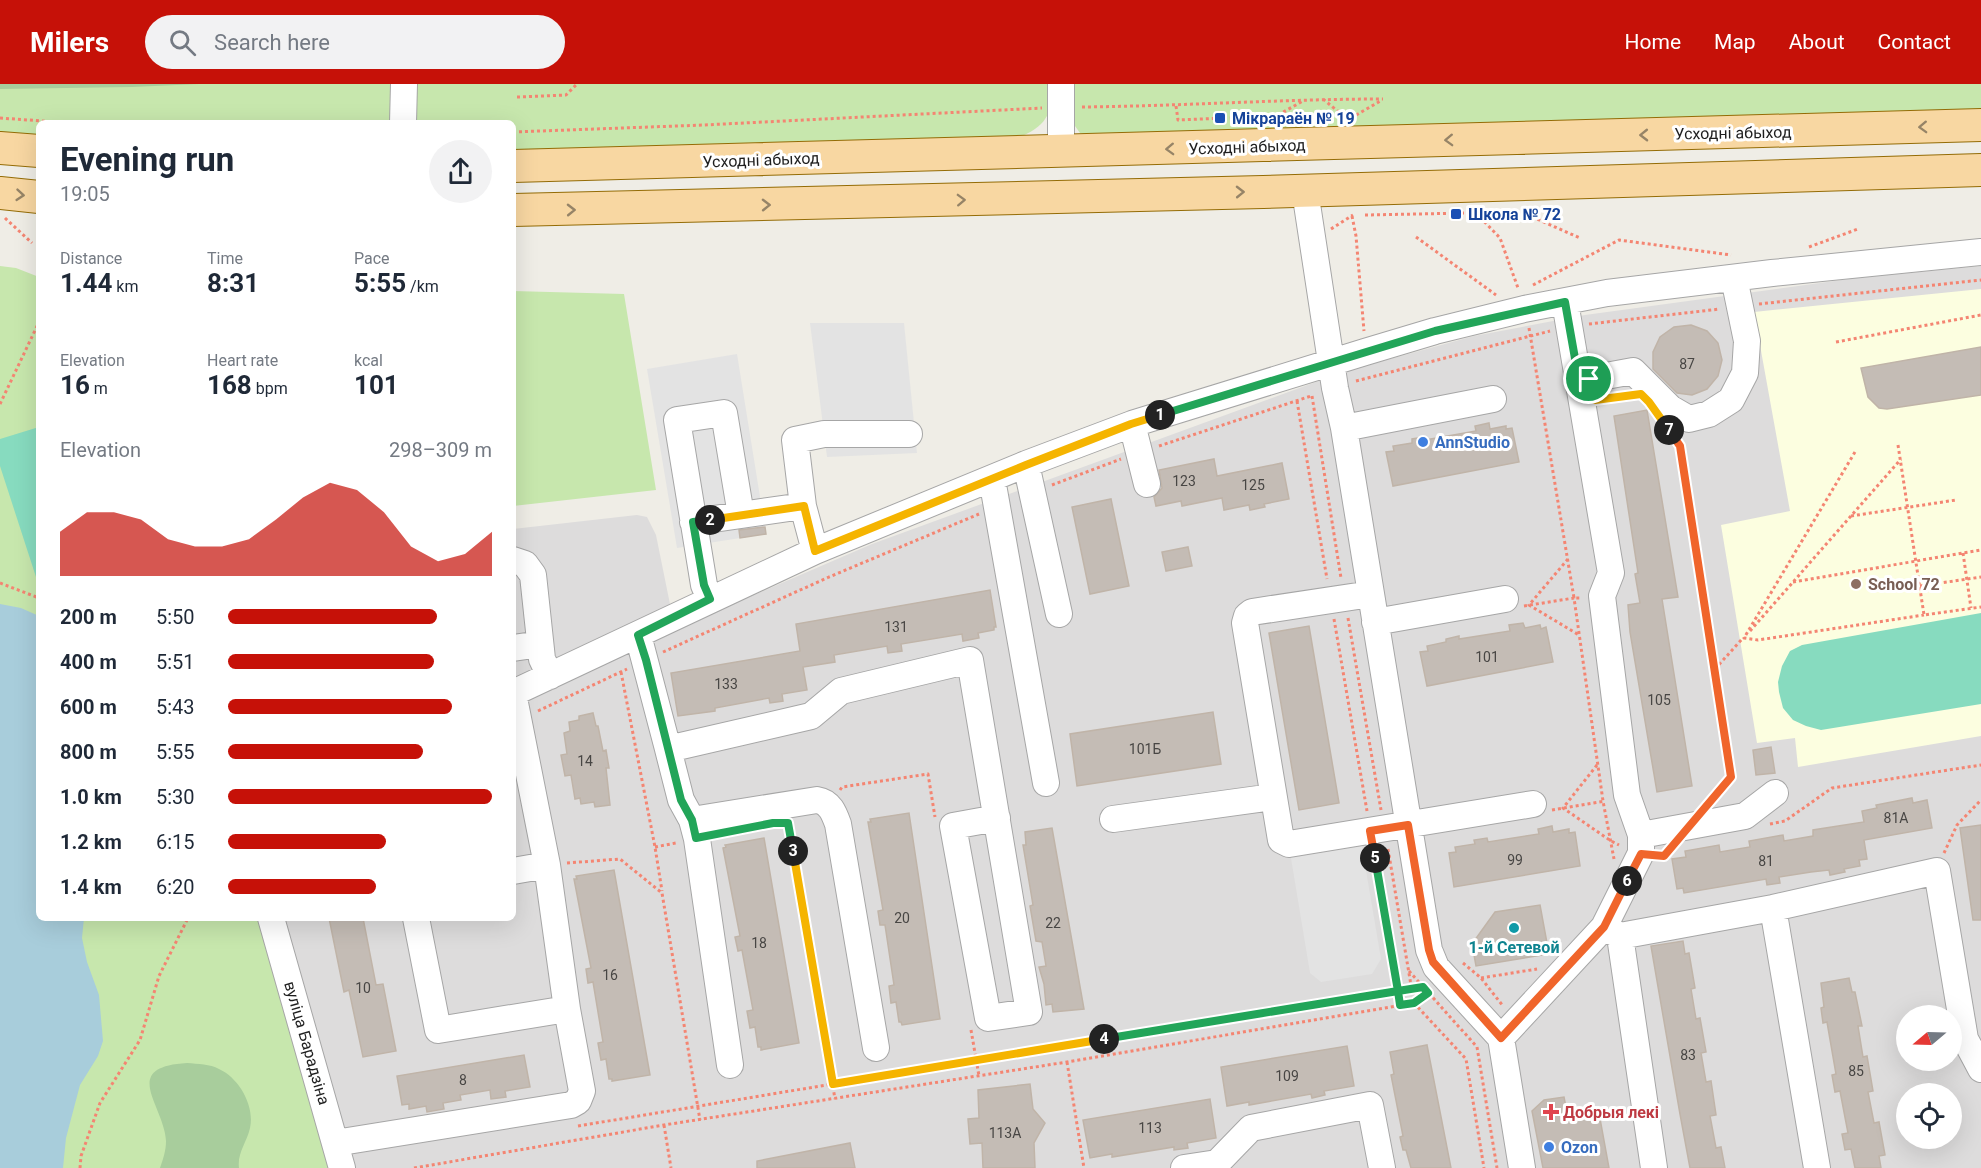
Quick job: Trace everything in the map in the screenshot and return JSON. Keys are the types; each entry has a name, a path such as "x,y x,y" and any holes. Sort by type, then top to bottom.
{"main road":[{"name":"Усходні абыход","path":"516,166 1981,125"},
{"path":"0,148 36,154"},
{"path":"516,210 1305,191 1981,170"},
{"path":"0,193 36,197"}],"street":[{"path":"403,120 404,84"},
{"path":"1061,84 1061,152"},
{"path":"1305,191 1331,363 1344,428 1429,950 1433,962 1501,1038 1522,1168"},
{"path":"516,692 815,551 1026,465 1131,424 1435,331 1607,292 1735,267 1772,273 1981,252"},
{"path":"1579,381 1633,371 1671,408 1689,419 1709,414 1731,400 1744,373 1747,341 1735,267"},
{"path":"1565,302 1611,573 1602,596 1627,795 1641,844 1621,893 1612,931 1654,1168"},
{"path":"1344,428 1493,399"},
{"path":"710,599 704,585 677,420 724,413 741,515"},
{"path":"1131,424 1147,484"},
{"path":"815,551 804,506 795,440 824,434 909,434"},
{"path":"1026,465 1059,614"},
{"path":"992,479 1046,783"},
{"path":"693,522 804,506"},
{"path":"516,561 525,564 533,575 542,659 550,676"},
{"path":"1371,594 1252,612 1247,616 1245,623 1279,837 1283,842 1289,844 1376,821 1408,825 1533,804"},
{"path":"1375,622 1505,599"},
{"path":"638,635 681,800 694,829 730,1065"},
{"path":"516,648 540,644"},
{"path":"668,749 811,716 841,692 970,660 997,818 1029,1012 988,1018 953,826 997,818"},
{"path":"335,1143 571,1105 578,1101 582,1091 567,1009 547,865 516,709"},
{"path":"1641,844 1689,826 1745,816 1774,793"},
{"path":"1113,819 1273,797"},
{"path":"694,829 817,800 833,811 838,824 876,1048"},
{"path":"516,870 547,865"},
{"path":"1501,1038 1568,963 1612,931 1773,908 1937,871 1965,1039 1981,1069"},
{"path":"1773,908 1817,1168"},
{"name":"вуліца Барадзіна","path":"272,921 342,1168"},
{"path":"417,921 438,1030 567,1009"},
{"path":"1184,1168 1217,1163 1251,1128 1370,1105 1382,1168"}],"path":[{"path":"517,97 566,95 577,84"},
{"path":"1081,107 1176,106 1323,99 1383,99 1348,120 1323,99"},
{"path":"1176,106 1179,120 1276,116 1304,100"},
{"path":"516,132 715,125 1052,108"},
{"path":"0,118 36,121"},
{"path":"1350,206 1356,236 1365,342"},
{"path":"1328,230 1352,215 1521,212 1580,238"},
{"path":"0,213 32,243"},
{"path":"1476,213 1500,238 1519,292"},
{"path":"1804,249 1858,228"},
{"path":"1416,237 1495,295 1503,294"},
{"path":"1529,287 1619,240 1735,267"},
{"path":"1580,325 1981,280"},
{"path":"1836,342 1981,315"},
{"path":"1528,326 1568,559 1598,765 1621,893"},
{"path":"0,404 36,328"},
{"path":"1353,382 1552,331"},
{"path":"1031,492 1138,453 1319,393"},
{"path":"1311,396 1341,578"},
{"path":"1298,400 1328,580"},
{"path":"1667,428 1680,446 1731,777 1689,826"},
{"path":"1899,444 1924,615"},
{"path":"1744,638 1855,452"},
{"path":"1714,669 1901,459"},
{"path":"1850,516 1956,500"},
{"path":"518,720 829,577 996,506"},
{"path":"1793,582 1981,550"},
{"path":"1963,553 1971,608"},
{"path":"1568,559 1529,605 1580,635"},
{"path":"1920,586 1981,577"},
{"path":"0,583 36,597"},
{"path":"1574,598 1602,596"},
{"path":"1744,638 1758,640 1981,607"},
{"path":"1347,616 1400,1005"},
{"path":"1334,617 1376,821"},
{"path":"621,672 655,847 700,1120"},
{"path":"1598,765 1563,808 1611,841 1641,844"},
{"path":"1764,825 1785,821 1832,788 1981,765"},
{"path":"828,806 842,787 928,774 936,820"},
{"path":"1937,871 1957,825 1981,800"},
{"path":"788,823 835,1099"},
{"path":"655,847 694,829"},
{"path":"1388,849 1414,1003 1466,1059 1484,1168"},
{"path":"547,865 620,858 662,893"},
{"path":"80,1168 81,1156 100,1103 140,1040 159,976 186,921"},
{"path":"1456,957 1481,978 1502,1004"},
{"path":"1481,978 1568,963"},
{"path":"1408,970 1477,1047 1497,1168"},
{"path":"571,1127 1432,985"},
{"path":"414,1168 1414,1003 1428,993"},
{"path":"970,1026 979,1076"},
{"path":"1067,1062 1084,1168"},
{"path":"664,1125 671,1168"}],"shaded area":[{"path":"1981,266 1981,1168 349,1168 278,921 516,921 516,529 637,515 647,517 656,535 675,629 872,544 1346,371 1474,336 1585,315 1856,278"},
{"name":"School 72","path":"1981,289 1981,736 1798,767 1795,738 1757,743 1721,525 1790,511 1754,312"},
{"path":"810,323 904,323 917,453 827,457"},
{"path":"737,354 766,534 677,548 647,369"},
{"path":"1361,841 1381,959 1372,974 1321,982 1310,973 1290,852"}],"green space":[{"path":"0,84 1055,84 1047,116 1038,127 1022,136 516,158 516,120 36,120 36,140 0,137"},
{"path":"0,84 199,84 0,89"},
{"path":"1070,84 1981,84 1981,111 1087,135 1080,133 1070,119"},
{"path":"0,266 16,268 36,276 36,921 263,921 331,1168 0,1168"},
{"path":"516,291 624,294 656,490 516,506"},
{"path":"36,428 36,577 0,466 0,439"},
{"path":"1981,613 1981,704 1821,730 1793,720 1783,708 1778,682 1782,666 1790,651 1802,645"},
{"path":"187,1063 208,1065 226,1073 239,1086 248,1102 250,1128 239,1157 239,1168 160,1168 166,1141 164,1127 150,1090 150,1080 155,1072 166,1066"}],"water":[{"path":"0,604 21,608 36,615 36,921 84,921 82,938 87,962 99,995 103,1041 98,1056 80,1085 66,1138 63,1168 0,1168"}],"building":[{"path":"1691,325 1707,331 1718,343 1722,360 1718,376 1707,389 1692,395 1677,393 1653,369 1653,352 1660,337 1674,327"},
{"path":"1981,347 1981,395 1887,409 1879,408 1868,397 1861,368"},
{"path":"1647,410 1678,597 1662,599 1692,786 1657,792 1630,632 1628,605 1640,603 1635,574 1638,573 1614,416"},
{"path":"1489,423 1490,429 1506,426 1506,429 1512,428 1519,462 1393,486 1386,452 1394,451 1393,446 1412,443 1412,439 1424,437 1425,440 1476,431 1475,426"},
{"path":"1214,459 1217,476 1282,463 1289,499 1264,504 1265,507 1250,510 1249,505 1224,510 1222,498 1182,506 1181,501 1156,506 1154,497 1162,488 1159,470"},
{"path":"1111,499 1129,586 1090,594 1072,507"},
{"path":"765,527 766,534 740,538 739,530"},
{"path":"1188,547 1192,566 1166,571 1162,552"},
{"path":"990,590 996,627 994,630 978,633 979,638 963,641 962,634 901,644 902,651 888,653 887,646 834,655 835,662 803,667 807,690 782,694 783,701 770,703 769,698 715,708 715,711 678,716 671,673 800,651 796,624"},
{"path":"1523,623 1525,628 1540,625 1541,629 1546,627 1553,662 1427,686 1420,652 1428,651 1427,646 1446,642 1446,639 1459,636 1459,639 1510,631 1509,625"},
{"path":"1309,626 1339,803 1299,810 1269,633"},
{"path":"1213,712 1221,764 1077,786 1070,734"},
{"path":"593,713 603,751 606,750 610,805 595,807 594,802 581,804 580,798 575,799 571,775 565,776 561,755 567,754 564,733 570,731 569,722 579,720 579,716"},
{"path":"1771,747 1775,773 1756,775 1753,750"},
{"path":"1912,798 1913,803 1927,800 1932,828 1864,840 1867,859 1859,860 1860,866 1844,869 1845,872 1830,875 1829,870 1779,877 1780,883 1767,885 1766,879 1684,893 1683,888 1677,889 1672,859 1686,857 1685,851 1719,845 1720,852 1750,847 1749,841 1783,835 1784,841 1813,836 1813,830 1864,822 1862,811 1877,808 1876,805"},
{"path":"909,813 940,1019 902,1025 899,1022 896,1002 891,1003 889,986 894,985 885,925 880,925 878,911 883,910 868,822 871,822 870,819"},
{"path":"1981,825 1981,920 1973,920 1960,828"},
{"path":"1552,826 1553,832 1569,829 1569,833 1575,832 1580,866 1454,887 1449,853 1456,852 1455,847 1475,844 1474,840 1487,838 1488,842 1539,834 1538,829"},
{"path":"1052,828 1084,1009 1053,1012 1052,1004 1046,1005 1044,984 1039,967 1046,966 1042,942 1036,941 1030,906 1033,905 1023,845 1026,845 1025,832"},
{"path":"764,838 799,1043 761,1050 761,1047 758,1047 755,1027 750,1028 747,1011 753,1010 742,950 738,951 735,937 740,936 723,848 726,847 725,845"},
{"path":"614,870 650,1075 612,1081 609,1079 606,1059 601,1060 598,1043 603,1042 593,982 588,983 586,969 591,968 574,879 577,879 576,876"},
{"name":"1-й Сетевой","path":"1540,905 1549,954 1476,966 1472,944 1495,912"},
{"path":"330,921 364,921 376,985 383,984 396,1051 363,1057 349,990 344,992"},
{"path":"1683,941 1685,954 1689,953 1695,988 1691,989 1696,1019 1700,1018 1706,1052 1701,1053 1706,1082 1711,1081 1716,1115 1710,1116 1716,1148 1721,1147 1725,1168 1690,1168 1680,1114 1651,946"},
{"path":"1849,978 1852,992 1855,992 1862,1026 1858,1026 1863,1057 1867,1056 1873,1091 1868,1092 1874,1123 1879,1122 1885,1155 1879,1156 1881,1168 1855,1168 1851,1149 1845,1150 1842,1134 1848,1133 1840,1091 1835,1092 1832,1075 1836,1074 1827,1022 1823,1023 1821,983"},
{"path":"1427,1045 1451,1168 1411,1168 1400,1137 1403,1136 1391,1075 1394,1074 1390,1052"},
{"path":"1347,1046 1354,1086 1324,1091 1325,1095 1312,1098 1311,1094 1249,1105 1249,1102 1227,1106 1221,1067"},
{"path":"524,1055 530,1087 505,1091 506,1097 491,1099 490,1090 460,1095 461,1100 443,1103 444,1109 427,1112 426,1106 409,1109 409,1104 402,1105 397,1076"},
{"path":"1030,1084 1033,1109 1045,1123 1034,1143 1035,1168 983,1168 982,1143 970,1144 968,1119 979,1118 978,1090"},
{"path":"1564,1097 1568,1118 1599,1113 1609,1168 1543,1168 1532,1111 1544,1100"},
{"path":"1210,1099 1216,1138 1187,1143 1188,1148 1174,1150 1174,1147 1112,1157 1112,1154 1090,1158 1083,1120"},
{"path":"850,1143 855,1168 757,1168 757,1161"}],"place":[{"name":"Мікрараён № 19","path":"1220,118"},
{"name":"Школа № 72","path":"1456,214"},
{"name":"AnnStudio","path":"1423,442"},
{"name":"School 72","path":"1856,584"},
{"name":"1-й Сетевой","path":"1514,928"},
{"name":"Добрыя лекі","path":"1551,1112"},
{"name":"Ozon","path":"1549,1147"}],"route":[{"path":"1589,379 1579,381 1565,302 1524,309 1435,331 1131,424 815,551 804,506 693,522 704,585 710,599 638,635 681,800 692,820 696,838 773,823 788,823 833,1084 976,1060 1398,991 1423,987 1428,993 1414,1003 1400,1005 1398,991 1370,831 1408,825 1433,962 1501,1038 1568,963 1604,927 1641,854 1664,856 1731,777 1680,446 1641,394 1595,400 1589,379"}]}
